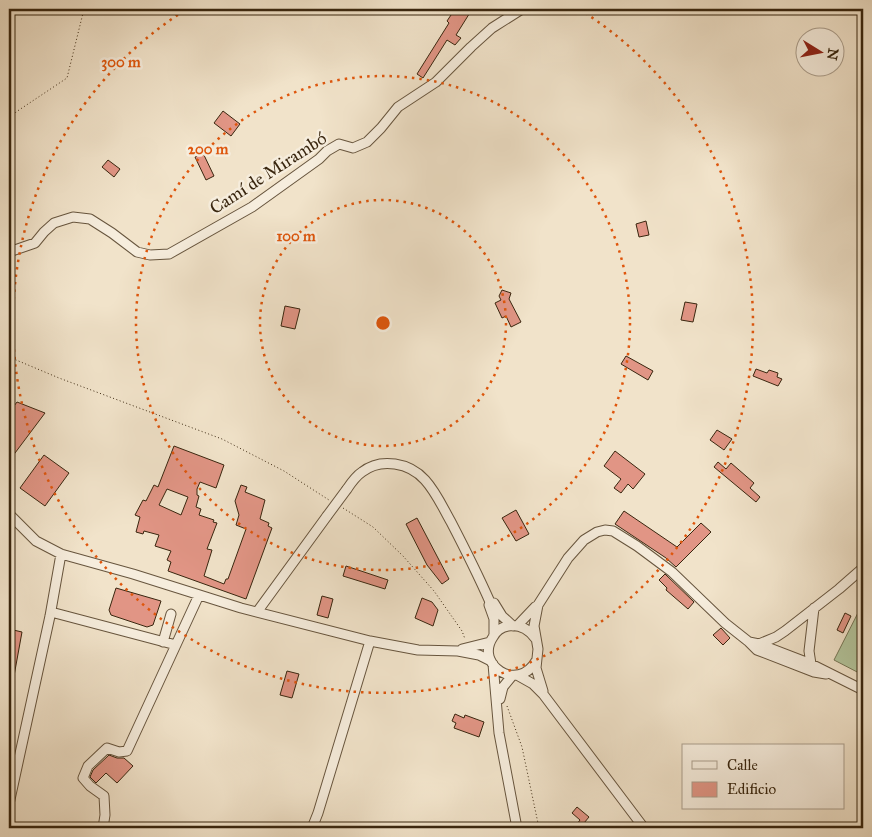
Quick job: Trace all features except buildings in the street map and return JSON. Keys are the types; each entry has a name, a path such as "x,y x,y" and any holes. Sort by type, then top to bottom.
{"street":[{"name":"Camí de Mirambó","path":"9,252 36,243 54,223 73,217 90,219 137,252 150,255 169,254 252,207 338,144 353,148 367,142 398,108 436,82 492,28 522,9"},
{"path":"257,612 362,471 378,464 396,464 417,473 432,488 490,602 489,605 494,619 488,652 496,687 495,704 517,828"},
{"path":"9,514 36,541 61,554 257,612 370,641 418,650 458,651 479,655 492,663 501,672 515,675 533,684 544,694 644,828"},
{"path":"544,694 537,673 536,661 538,649 534,622 538,605 578,546 592,534 601,530 610,530 637,546 672,572 729,627 757,650 808,659 830,674 863,690"},
{"path":"9,804 51,612 61,554"},
{"path":"759,644 776,637 863,568"},
{"path":"103,828 104,796 90,786 83,778 88,766 107,748 119,752 127,751 199,595"},
{"path":"490,602 494,603 502,616 515,626 527,630 535,638"},
{"path":"458,651 492,638 501,629 515,626 534,606 538,605"},
{"path":"808,659 814,608"},
{"path":"51,612 176,645"},
{"path":"163,642 172,614"},
{"path":"773,653 772,646 776,637"},
{"path":"312,828 370,641"},
{"path":"749,642 759,644 784,661 814,672 830,674"},
{"path":"784,661 792,660 800,663 808,659"},
{"path":"497,709 503,687 515,675 526,672 536,661"}],"path":[{"path":"9,120 16,112 67,78 84,9"},
{"path":"9,357 59,378 222,439 284,471 332,502"},
{"path":"340,507 372,527 403,556 434,591 462,631"},
{"path":"506,704 522,748 539,828"}],"green space":[{"path":"863,603 863,675 834,660"}]}
